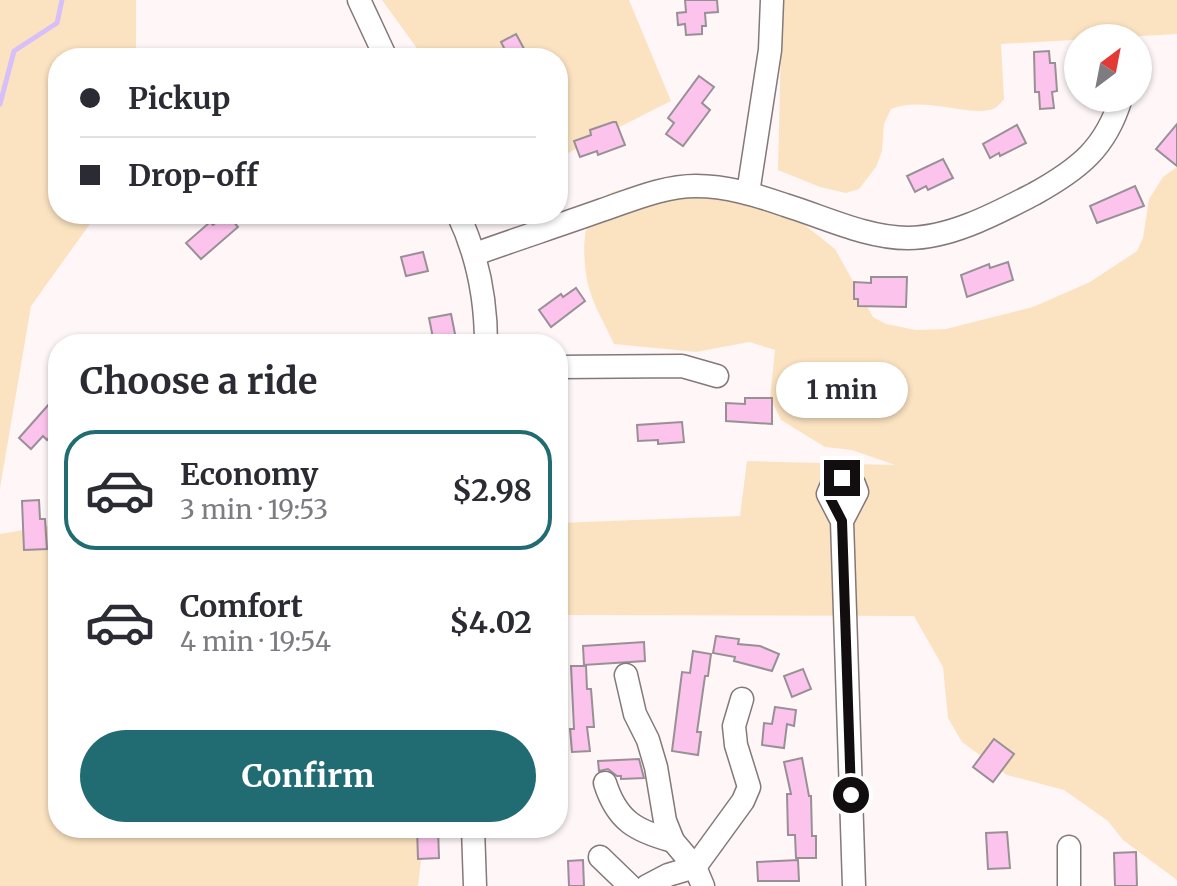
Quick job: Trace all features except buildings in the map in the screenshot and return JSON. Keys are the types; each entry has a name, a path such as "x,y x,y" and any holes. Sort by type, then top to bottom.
{"street":[{"path":"359,0 381,48"},
{"path":"748,193 772,29 772,0"},
{"path":"568,222 662,190 697,186 748,193 881,234 907,238 948,231 1038,191 1087,157 1106,137 1116,112"},
{"path":"462,224 483,284 486,334"},
{"path":"475,254 563,224"},
{"path":"568,367 692,366 717,376"},
{"path":"842,521 854,886"},
{"path":"626,675 635,714 648,740 656,767 665,821 673,841 699,876"},
{"path":"699,876 749,787 736,745 734,726 742,699"},
{"path":"605,783 610,799 627,822 637,829 673,841"},
{"path":"473,838 475,886"},
{"path":"1069,847 1069,886"},
{"path":"600,857 630,886"},
{"path":"647,886 668,875 699,876"}],"shaded area":[{"path":"0,0 136,0 136,48 48,48 48,224 90,224 31,306 0,488"},
{"path":"382,0 629,0 671,101 568,153 568,48 417,48"},
{"path":"782,0 1177,0 1177,34 1152,35 1152,24 1064,24 1064,40 1001,44 1004,99 995,108 975,111 919,104 891,109 884,124 882,151 876,167 859,189 846,193 820,187 778,170"},
{"path":"1177,167 1177,880 1123,840 1108,821 1064,790 1007,775 962,742 948,718 943,667 914,616 568,615 568,523 740,516 747,461 895,465 852,450 825,447 781,420 770,398 775,350 749,342 696,352 614,344 589,288 584,253 591,214 607,195 619,190 776,202 835,249 873,317 886,324 916,330 946,329 1033,307 1090,282 1137,251 1143,238 1149,199 1163,177"},
{"path":"48,526 48,838 424,838 418,886 0,886 0,534"}],"waterway":[{"path":"0,104 14,51 57,23 62,0"}],"route":[{"path":"842,478 830,485 828,494 842,521 851,795"}]}
